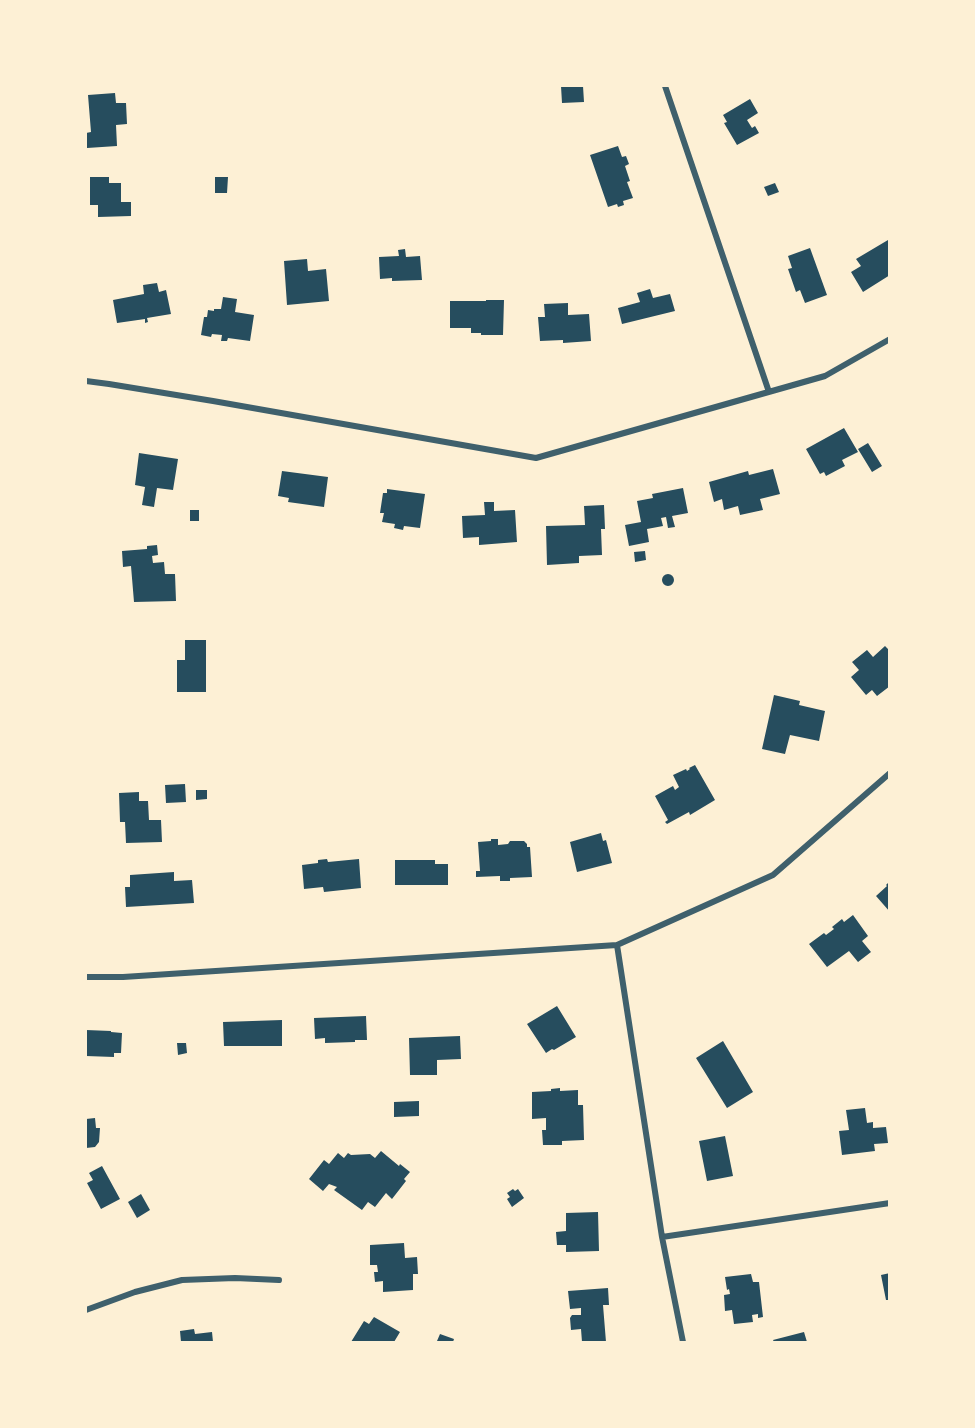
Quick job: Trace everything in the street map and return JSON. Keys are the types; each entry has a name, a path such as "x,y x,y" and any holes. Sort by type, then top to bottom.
{"street":[{"path":"665,86 769,392"},
{"path":"86,381 213,400 536,458 825,376 890,339"},
{"path":"86,977 123,977 617,945 773,875 890,773"},
{"path":"617,945 662,1237 683,1342"},
{"path":"662,1237 890,1203"},
{"path":"86,1310 135,1292 182,1280 235,1278 279,1280"}],"building":[{"path":"561,86 583,86 584,102 562,103"},
{"path":"115,93 116,103 126,103 127,124 116,125 117,146 87,148 86,133 91,132 88,95"},
{"path":"750,99 758,113 747,120 752,128 755,126 759,133 737,145 724,123 727,122 723,115"},
{"path":"618,146 622,157 626,156 629,164 625,166 630,181 627,182 633,198 623,201 624,205 618,207 617,204 608,207 590,155"},
{"path":"90,177 109,177 109,183 121,183 121,202 131,202 131,216 98,217 98,205 90,205"},
{"path":"215,177 228,177 227,193 215,193"},
{"path":"775,183 779,192 768,196 764,187"},
{"path":"888,240 890,242 890,275 863,292 851,272 861,266 856,259"},
{"path":"810,248 827,295 805,303 800,290 796,292 788,269 792,268 788,256"},
{"path":"405,249 406,257 420,256 422,280 380,279 379,257 399,256 398,250"},
{"path":"307,259 308,271 326,269 329,301 287,305 284,261"},
{"path":"157,283 159,292 166,290 171,314 147,318 148,322 145,323 145,319 117,323 113,300 144,294 143,285"},
{"path":"650,289 653,298 670,294 675,311 622,324 618,308 640,302 637,293"},
{"path":"223,297 237,299 235,312 254,315 250,341 228,338 227,341 221,341 222,335 212,334 211,337 201,335 204,317 207,317 208,310 221,309"},
{"path":"504,300 503,335 481,335 481,333 471,333 471,328 450,328 450,301"},
{"path":"568,303 568,315 589,314 591,341 563,343 563,340 540,341 538,317 545,317 544,304"},
{"path":"844,428 858,452 842,460 845,466 826,476 824,472 820,474 806,449"},
{"path":"868,443 882,466 872,472 858,449"},
{"path":"139,453 178,459 173,490 157,488 154,507 142,505 145,487 135,485"},
{"path":"773,469 780,494 760,499 763,510 740,515 738,506 724,510 722,499 714,502 709,482 748,471 749,475"},
{"path":"282,471 328,477 324,507 288,502 289,498 278,496"},
{"path":"683,488 688,513 672,516 675,527 668,528 666,517 661,518 663,526 647,529 649,542 629,546 625,525 641,522 637,501 653,498 652,494"},
{"path":"387,489 425,494 420,528 404,526 403,530 394,528 395,524 382,522 384,513 380,513 383,493 387,493"},
{"path":"484,502 494,502 494,511 515,510 517,542 479,545 479,537 463,538 462,516 485,515"},
{"path":"604,505 605,529 601,529 602,555 579,556 579,563 547,565 546,526 585,525 584,506"},
{"path":"190,510 199,510 199,521 190,521"},
{"path":"157,545 158,555 152,556 153,563 164,562 165,574 175,574 176,601 134,602 131,566 123,567 122,551 147,549 147,546"},
{"path":"645,551 646,560 635,562 634,552"},
{"path":"668,574 674,580 668,586 662,580"},
{"path":"185,640 206,640 206,692 177,692 177,660 185,660"},
{"path":"885,646 890,651 890,686 877,696 872,690 866,695 851,677 859,670 852,662 867,650 873,657"},
{"path":"774,695 800,701 799,705 825,711 819,741 790,735 785,754 762,749"},
{"path":"695,765 715,800 690,815 689,812 667,824 665,822 668,820 655,796 673,786 675,790 679,787 673,775 686,769 687,771"},
{"path":"185,784 186,802 166,803 165,785"},
{"path":"196,790 207,790 207,799 196,800"},
{"path":"139,792 139,801 148,801 149,820 161,820 162,842 126,843 125,822 120,822 119,793"},
{"path":"601,833 603,841 606,840 612,863 577,872 570,842"},
{"path":"491,839 498,839 498,845 508,844 510,841 524,841 527,847 530,847 532,877 500,881 500,876 476,877 476,871 480,871 478,842 491,841"},
{"path":"327,859 328,862 359,859 361,888 324,892 323,887 304,889 302,865"},
{"path":"395,860 435,860 435,864 448,864 448,885 395,885"},
{"path":"174,872 174,881 192,880 194,903 126,907 125,887 130,887 130,875"},
{"path":"890,881 890,912 876,896"},
{"path":"853,915 868,936 862,941 871,952 858,962 849,951 827,967 809,944 834,929 832,927 842,919 844,922"},
{"path":"557,1006 576,1037 546,1053 527,1024"},
{"path":"366,1016 367,1040 325,1043 325,1038 315,1039 314,1018"},
{"path":"282,1020 282,1046 224,1046 223,1022"},
{"path":"86,1030 122,1033 121,1053 114,1053 114,1057 86,1056"},
{"path":"460,1036 461,1059 437,1060 437,1075 410,1075 409,1038"},
{"path":"723,1041 753,1092 727,1108 696,1058"},
{"path":"177,1043 186,1043 187,1053 178,1055"},
{"path":"560,1088 560,1091 578,1090 578,1105 583,1105 584,1140 562,1141 562,1145 543,1145 542,1130 546,1130 546,1118 532,1119 532,1092"},
{"path":"419,1101 419,1116 394,1117 394,1102"},
{"path":"865,1108 867,1123 873,1122 873,1128 886,1127 888,1143 874,1144 875,1151 842,1155 839,1131 849,1130 846,1110"},
{"path":"95,1118 96,1128 100,1128 99,1142 95,1147 86,1148 86,1119"},
{"path":"725,1136 733,1176 707,1181 699,1141"},
{"path":"381,1151 410,1172 392,1199 386,1193 375,1207 368,1202 362,1210 334,1190 337,1187 329,1184 323,1191 309,1179 324,1160 329,1164 338,1153 344,1158 348,1153 351,1155 370,1154 375,1158"},
{"path":"102,1166 120,1199 101,1209 87,1183 93,1180 89,1173"},
{"path":"513,1189 515,1191 518,1189 524,1198 512,1207 507,1199 510,1197 507,1193"},
{"path":"141,1194 150,1210 137,1218 128,1202"},
{"path":"598,1212 599,1251 566,1252 566,1245 557,1245 556,1232 566,1231 566,1213"},
{"path":"404,1243 405,1258 417,1257 418,1274 413,1274 413,1290 383,1292 383,1281 375,1282 374,1272 378,1272 377,1265 370,1265 370,1245"},
{"path":"890,1273 890,1300 886,1300 881,1275"},
{"path":"751,1274 753,1282 759,1282 763,1317 758,1318 758,1314 752,1315 753,1322 734,1324 732,1310 725,1311 724,1295 730,1294 725,1277"},
{"path":"608,1288 609,1305 603,1305 606,1342 582,1342 581,1329 571,1330 570,1318 572,1315 581,1315 581,1308 570,1309 568,1291"},
{"path":"374,1317 400,1332 394,1342 351,1342 364,1321 369,1324"},
{"path":"194,1329 195,1334 212,1332 213,1342 181,1342 180,1331"},
{"path":"804,1332 807,1342 774,1342 773,1340"},
{"path":"440,1334 454,1339 453,1342 437,1341"}]}
